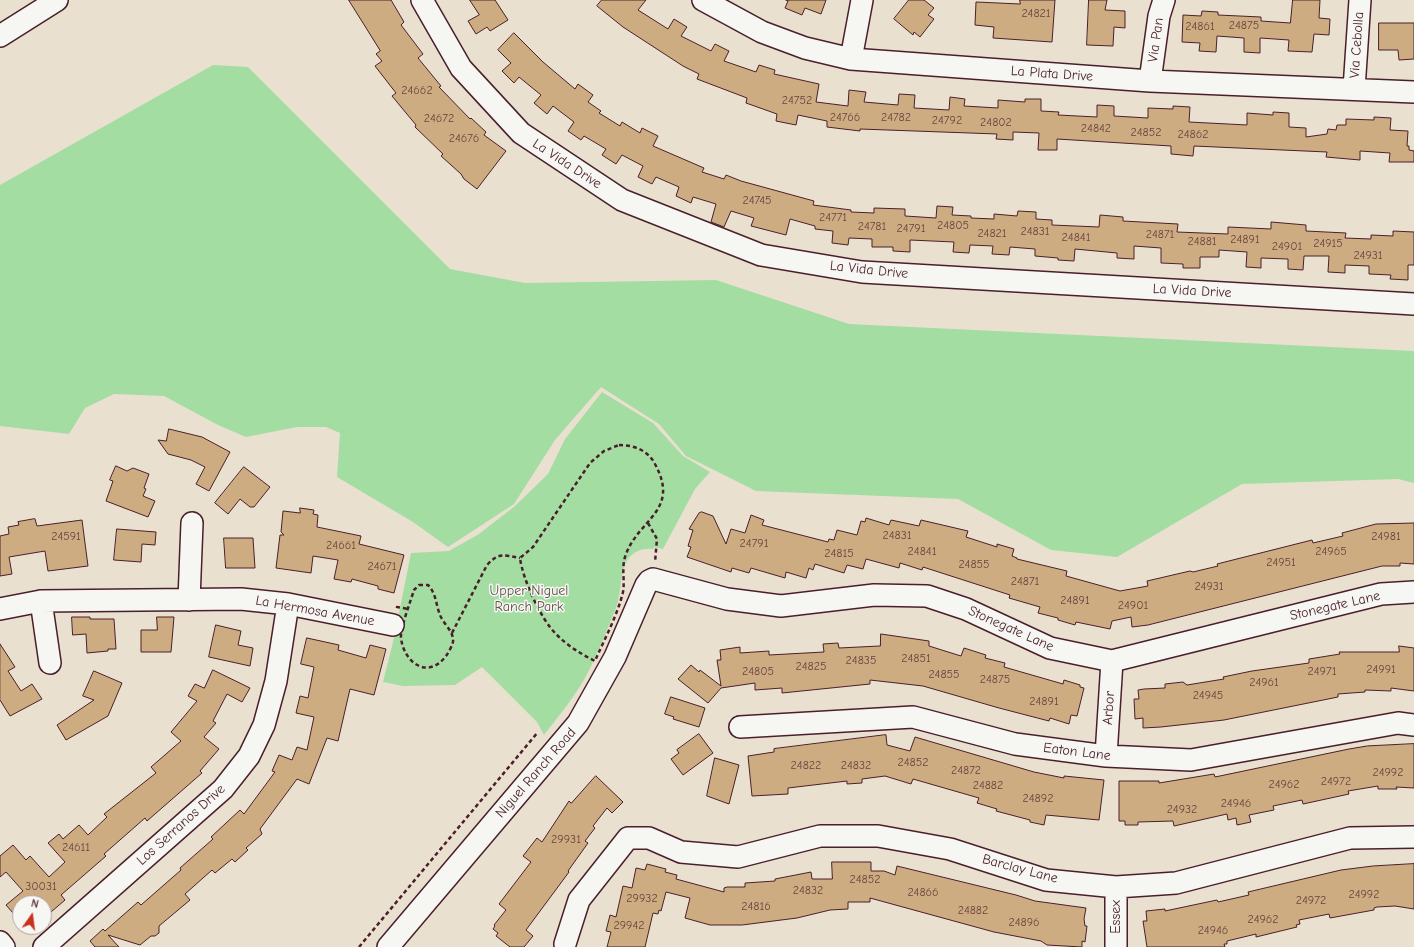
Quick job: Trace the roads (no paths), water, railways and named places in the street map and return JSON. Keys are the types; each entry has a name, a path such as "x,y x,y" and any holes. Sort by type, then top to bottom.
{"street":[{"path":"0,36 57,0"},
{"name":"La Vida Drive","path":"422,0 461,68 521,133 622,200 761,255 862,272 1414,304"},
{"name":"La Plata Drive","path":"702,0 762,32 805,48 851,59 1150,81 1414,92"},
{"path":"851,59 862,0"},
{"name":"Via Pan","path":"1150,81 1159,16 1164,0"},
{"name":"Via Cebolla","path":"1354,89 1360,0"},
{"path":"189,600 192,523"},
{"name":"Stonegate Lane","path":"653,579 728,600 781,606 874,595 927,596 966,609 1050,648 1112,661 1381,594 1414,592"},
{"name":"Niguel Ranch Road","path":"392,946 578,723 612,663 646,585 653,579"},
{"name":"La Hermosa Avenue","path":"0,609 41,601 241,599 288,604 393,625"},
{"path":"41,601 50,663"},
{"name":"Los Serranos Drive","path":"44,947 223,789 249,756 264,725 276,681 288,604"},
{"name":"Arbor","path":"1106,756 1112,661"},
{"name":"Eaton Lane","path":"740,727 913,716 1015,744 1106,756 1191,760 1398,724 1414,725"},
{"name":"Barclay Lane","path":"565,944 579,900 628,838 649,838 681,852 738,857 820,836 878,836 950,849 1046,880 1116,887 1176,883 1350,838 1414,836"},
{"name":"Essex","path":"1116,887 1116,947"},
{"path":"0,942 4,947"}],"park label":[{"name":"Upper Niguel Ranch Park","path":"529,600"}]}
